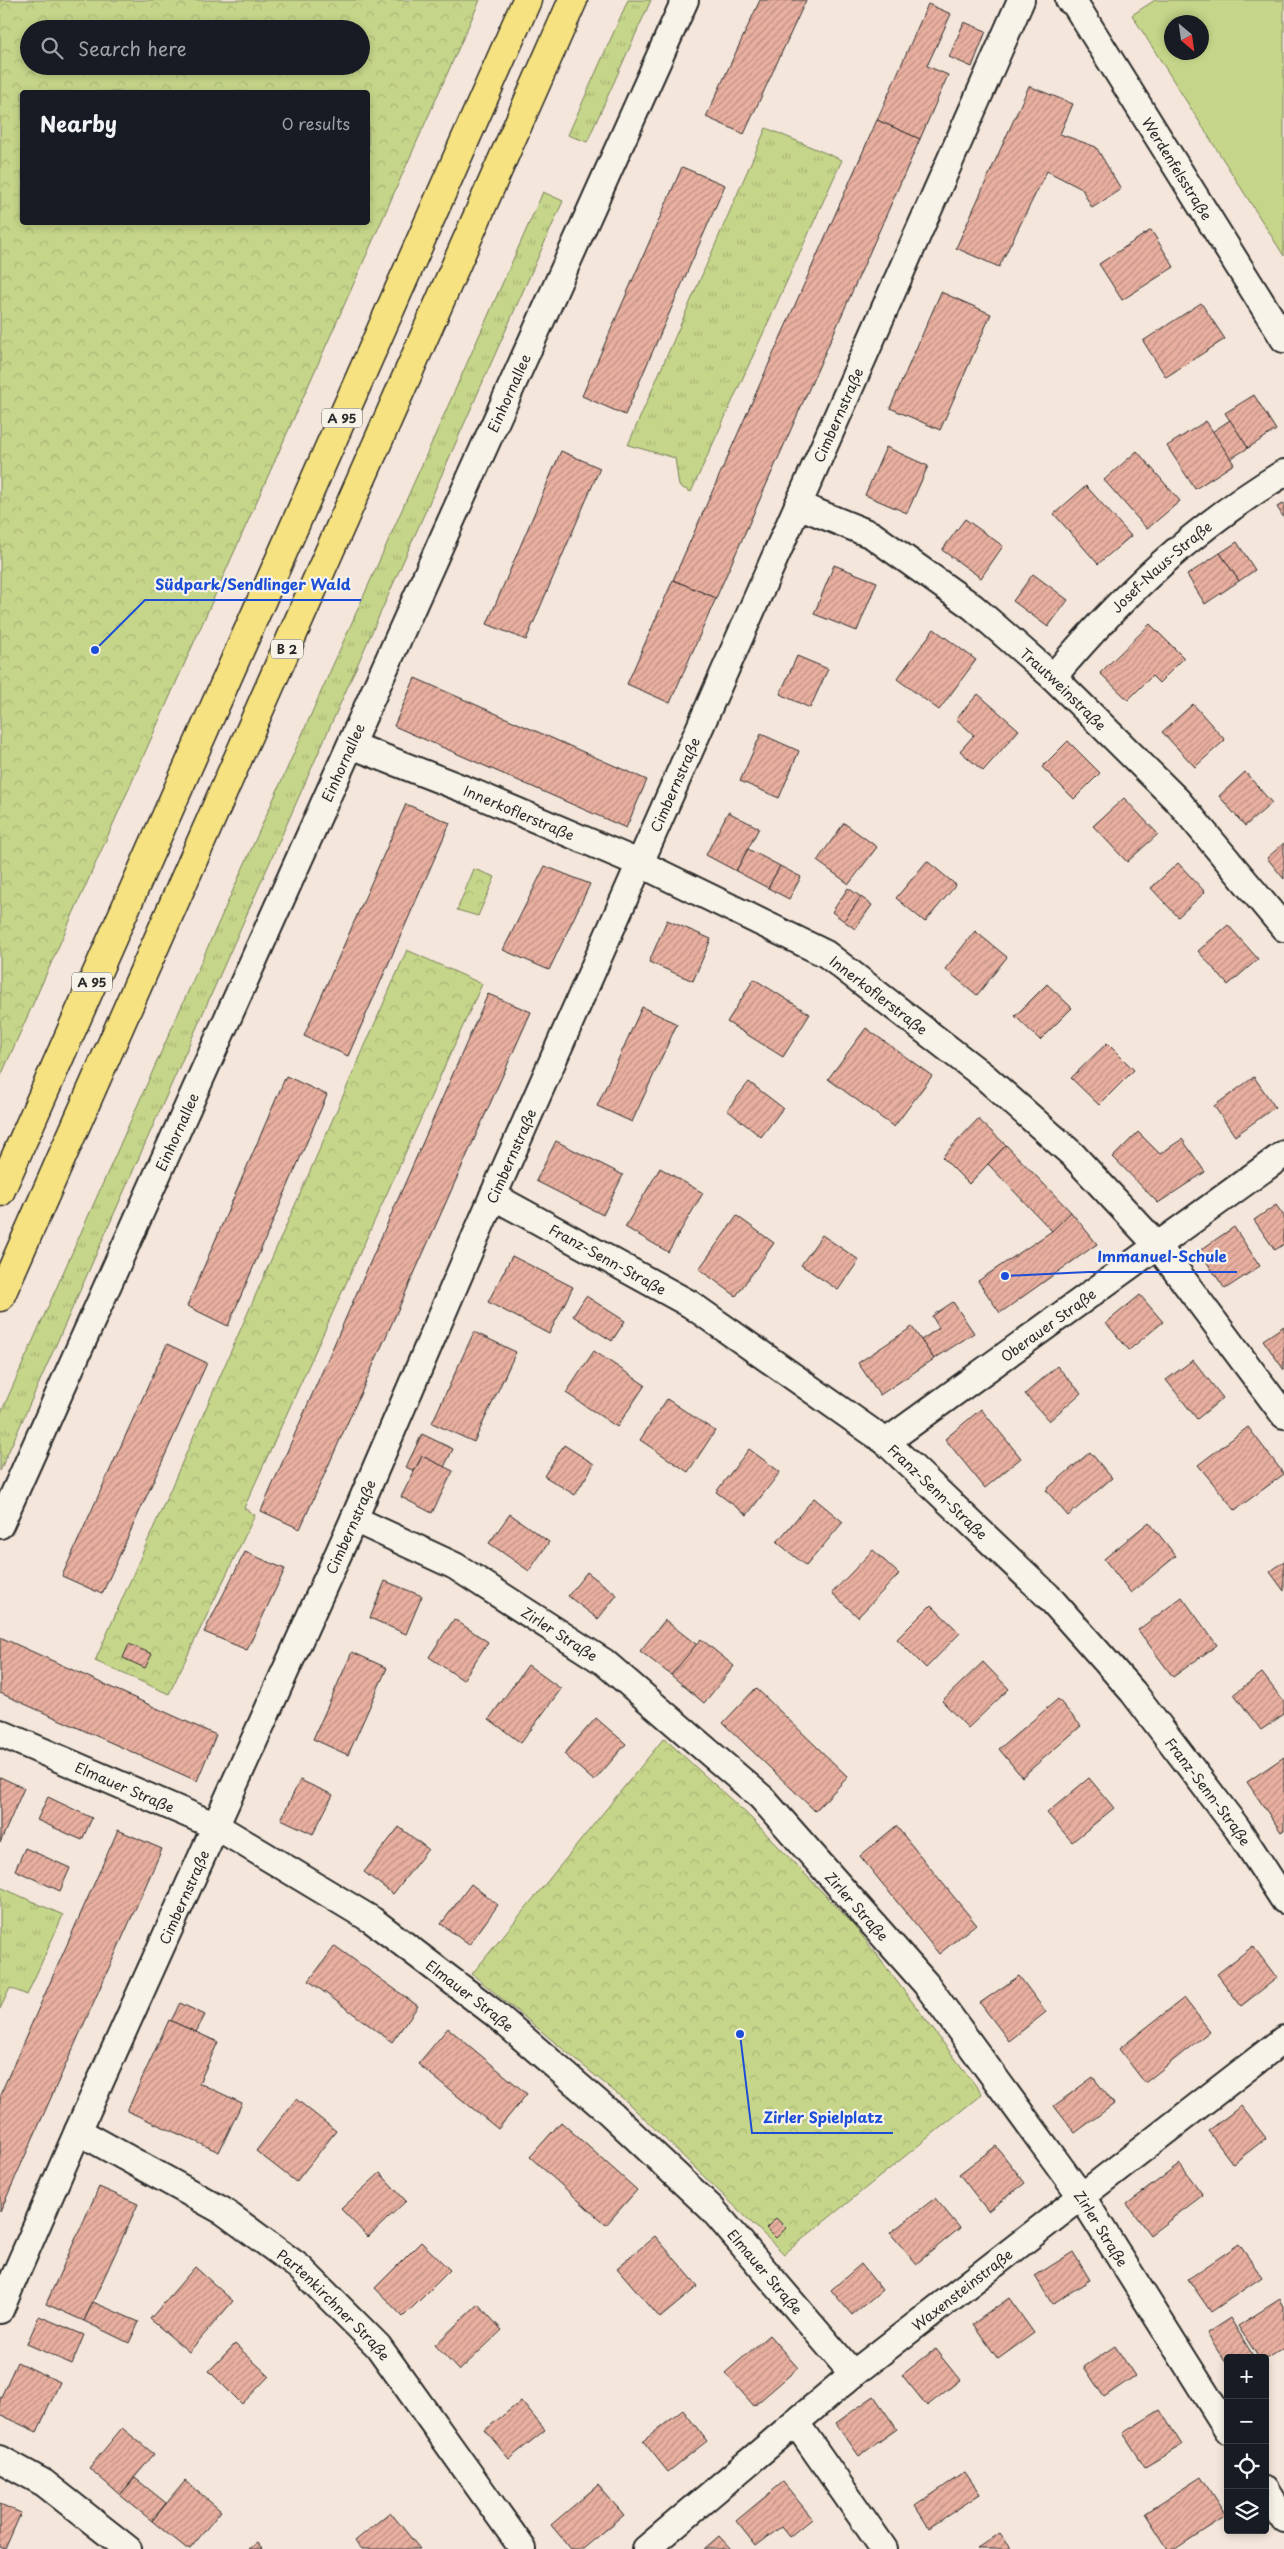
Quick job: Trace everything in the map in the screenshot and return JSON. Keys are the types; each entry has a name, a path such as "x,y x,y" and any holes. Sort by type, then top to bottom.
{"highway":[{"name":"A 95","path":"0,1192 527,0"},
{"name":"B 2","path":"0,1297 573,0"}],"street":[{"name":"Einhornallee","path":"0,1525 685,0"},
{"name":"Cimbernstraße","path":"0,2310 78,2130 354,1519 493,1196 1021,0"},
{"name":"Werdenfelsstraße","path":"1069,0 1075,4 1284,339"},
{"name":"Josef-Naus-Straße","path":"1053,678 1094,629 1169,555 1249,494 1284,473"},
{"name":"Trautweinstraße","path":"798,505 872,536 973,607 1053,678 1178,801 1284,928"},
{"name":"Innerkoflerstraße","path":"351,745 474,793 641,864 826,954 984,1077 1073,1155 1156,1245 1284,1415"},
{"name":"Oberauer Straße","path":"886,1442 1284,1154"},
{"name":"Franz-Senn-Straße","path":"493,1196 690,1304 886,1442 1048,1596 1133,1692 1237,1828 1284,1900"},
{"name":"Zirler Straße","path":"354,1519 455,1566 604,1662 760,1797 926,1984 1082,2197 1224,2424"},
{"name":"Elmauer Straße","path":"0,1733 216,1826 372,1920 494,2012 611,2114 712,2209 853,2374"},
{"name":"Waxensteinstraße","path":"646,2549 853,2374 1284,2038"},
{"name":"Partenkirchner Straße","path":"78,2130 223,2211 299,2267 378,2346 523,2549"},
{"path":"796,2423 884,2549"},
{"path":"0,2459 44,2482 128,2549"},
{"path":"1269,2496 1284,2520"}],"green space":[{"path":"0,0 480,0 0,1078"},
{"path":"628,0 651,0 587,142 568,135"},
{"path":"1155,0 1284,0 1284,256 1132,15"},
{"path":"766,128 842,160 691,492 679,486 675,458 628,445"},
{"path":"543,192 563,201 0,1471 0,1415"},
{"path":"474,869 495,877 478,916 457,910"},
{"path":"407,950 482,984 244,1508 255,1515 169,1694 95,1661"},
{"path":"664,1738 750,1817 854,1925 982,2094 784,2254 626,2101 472,1974"},
{"path":"0,1887 63,1915 27,1995 10,1988 0,2009"}],"building":[{"path":"760,0 806,0 744,134 706,117"},
{"path":"928,4 951,14 927,66 948,75 920,139 877,120"},
{"path":"964,22 986,31 972,67 949,57"},
{"path":"1029,86 1073,104 1060,134 1096,147 1121,189 1092,208 1082,189 1047,171 999,267 956,248"},
{"path":"877,120 920,139 716,598 673,580"},
{"path":"682,167 725,185 625,415 582,396"},
{"path":"1151,230 1174,267 1122,300 1099,264"},
{"path":"941,292 991,314 940,430 890,408"},
{"path":"1201,303 1225,339 1166,377 1143,341"},
{"path":"1254,395 1276,430 1248,448 1225,413"},
{"path":"1230,420 1248,448 1230,459 1212,432"},
{"path":"1206,421 1234,464 1195,489 1167,446"},
{"path":"886,447 928,466 907,513 865,495"},
{"path":"561,451 600,468 526,640 487,624"},
{"path":"1137,451 1180,501 1147,529 1104,480"},
{"path":"1086,486 1131,536 1098,564 1054,514"},
{"path":"1284,503 1284,518 1277,507"},
{"path":"965,519 1003,546 981,578 942,550"},
{"path":"1237,542 1255,570 1239,581 1220,553"},
{"path":"1220,553 1239,581 1205,604 1187,575"},
{"path":"834,565 877,582 857,631 814,614"},
{"path":"1033,574 1068,600 1048,627 1013,601"},
{"path":"673,580 716,598 670,703 627,684"},
{"path":"1150,624 1184,658 1159,683 1152,676 1128,700 1100,673"},
{"path":"934,629 976,660 939,710 897,679"},
{"path":"797,656 828,669 810,708 780,694"},
{"path":"415,678 647,780 626,828 394,726"},
{"path":"978,694 1019,730 983,771 960,751 974,735 956,719"},
{"path":"1193,704 1225,740 1195,767 1162,732"},
{"path":"761,734 799,751 779,798 740,781"},
{"path":"1068,741 1100,773 1074,799 1042,767"},
{"path":"1245,772 1272,803 1245,826 1219,796"},
{"path":"1124,798 1158,834 1127,862 1093,826"},
{"path":"406,804 450,823 348,1056 304,1036"},
{"path":"728,812 759,828 736,871 706,855"},
{"path":"844,823 877,847 849,884 817,861"},
{"path":"1284,843 1284,879 1267,858"},
{"path":"748,849 780,866 768,888 736,871"},
{"path":"927,861 956,885 925,922 896,898"},
{"path":"1178,863 1205,892 1178,917 1151,888"},
{"path":"545,866 590,884 549,970 503,950"},
{"path":"780,866 801,877 789,899 768,888"},
{"path":"848,888 861,897 844,921 832,912"},
{"path":"861,897 872,905 855,929 844,921"},
{"path":"667,920 711,939 693,981 649,962"},
{"path":"1228,925 1258,959 1228,985 1198,951"},
{"path":"975,931 1007,957 977,995 945,969"},
{"path":"754,979 810,1014 783,1057 727,1022"},
{"path":"1047,984 1072,1008 1040,1040 1015,1016"},
{"path":"488,994 531,1012 300,1529 261,1511"},
{"path":"642,1007 677,1024 632,1122 597,1106"},
{"path":"866,1028 932,1076 894,1127 828,1079"},
{"path":"1107,1043 1134,1070 1099,1105 1071,1078"},
{"path":"286,1076 327,1095 228,1326 187,1306"},
{"path":"1254,1077 1275,1107 1235,1136 1214,1106"},
{"path":"749,1082 783,1108 761,1137 727,1110"},
{"path":"978,1119 1006,1145 969,1184 942,1157"},
{"path":"1138,1132 1160,1154 1182,1139 1205,1172 1158,1203 1113,1157"},
{"path":"556,1141 623,1175 603,1215 536,1181"},
{"path":"1006,1145 1071,1212 1052,1231 988,1164"},
{"path":"660,1168 703,1193 668,1252 625,1227"},
{"path":"1276,1205 1284,1216 1284,1244 1275,1250 1254,1220"},
{"path":"1071,1212 1097,1244 1000,1313 978,1281 1052,1231"},
{"path":"737,1216 774,1243 736,1296 699,1269"},
{"path":"1234,1227 1260,1266 1225,1289 1199,1251"},
{"path":"822,1235 859,1260 838,1290 801,1265"},
{"path":"512,1256 573,1287 549,1334 488,1302"},
{"path":"1140,1295 1163,1322 1129,1350 1106,1323"},
{"path":"586,1296 625,1321 612,1341 573,1316"},
{"path":"953,1302 974,1333 934,1359 921,1340 939,1328 932,1316"},
{"path":"1284,1326 1284,1370 1263,1340"},
{"path":"912,1327 934,1359 880,1395 858,1363"},
{"path":"474,1332 516,1352 474,1442 432,1423"},
{"path":"167,1344 207,1363 102,1594 62,1576"},
{"path":"594,1351 645,1385 617,1427 566,1393"},
{"path":"1193,1360 1223,1398 1197,1419 1166,1380"},
{"path":"1057,1366 1081,1393 1049,1421 1025,1394"},
{"path":"667,1399 715,1431 688,1472 640,1440"},
{"path":"981,1409 1021,1458 985,1488 945,1439"},
{"path":"1248,1427 1284,1474 1235,1510 1198,1465"},
{"path":"422,1434 453,1449 444,1467 422,1456 414,1471 406,1467"},
{"path":"564,1445 594,1464 575,1495 544,1476"},
{"path":"749,1449 780,1472 747,1515 716,1492"},
{"path":"1090,1452 1112,1478 1068,1516 1046,1490"},
{"path":"422,1456 453,1471 432,1513 401,1497"},
{"path":"814,1498 843,1522 806,1566 777,1542"},
{"path":"510,1514 549,1542 529,1571 489,1543"},
{"path":"1149,1522 1176,1556 1131,1593 1104,1559"},
{"path":"873,1550 899,1574 858,1617 832,1593"},
{"path":"245,1552 285,1569 247,1650 204,1632"},
{"path":"1284,1561 1284,1591 1270,1572"},
{"path":"587,1572 617,1595 598,1619 568,1596"},
{"path":"385,1581 422,1596 406,1634 370,1618"},
{"path":"1182,1597 1217,1645 1173,1677 1138,1630"},
{"path":"931,1605 960,1633 926,1668 897,1639"},
{"path":"454,1619 488,1642 463,1680 429,1657"},
{"path":"665,1620 697,1645 671,1675 640,1651"},
{"path":"0,1637 216,1735 197,1781 0,1693"},
{"path":"701,1639 734,1666 704,1703 671,1675"},
{"path":"129,1644 152,1654 145,1668 123,1658"},
{"path":"352,1652 387,1668 348,1755 313,1739"},
{"path":"983,1662 1009,1689 968,1728 942,1701"},
{"path":"528,1665 561,1689 521,1743 489,1719"},
{"path":"1262,1673 1284,1702 1284,1714 1261,1730 1234,1694"},
{"path":"756,1688 848,1777 815,1811 723,1723"},
{"path":"1058,1699 1081,1726 1022,1777 999,1749"},
{"path":"596,1718 626,1744 594,1781 564,1754"},
{"path":"1284,1757 1284,1830 1281,1832 1247,1782"},
{"path":"0,1777 24,1788 0,1843"},
{"path":"1089,1778 1114,1808 1072,1842 1047,1813"},
{"path":"300,1780 333,1795 313,1834 281,1819"},
{"path":"48,1797 92,1818 82,1840 37,1820"},
{"path":"896,1826 976,1924 939,1954 860,1856"},
{"path":"399,1827 428,1849 393,1894 364,1872"},
{"path":"118,1830 162,1849 0,2212 0,2095"},
{"path":"25,1848 70,1868 60,1891 15,1870"},
{"path":"471,1884 498,1905 469,1945 441,1924"},
{"path":"335,1946 418,2006 392,2042 309,1981"},
{"path":"1253,1946 1277,1978 1241,2006 1217,1974"},
{"path":"1019,1976 1046,2012 1009,2041 980,2003"},
{"path":"1184,1998 1210,2031 1145,2083 1119,2049"},
{"path":"180,2003 205,2015 196,2032 171,2021"},
{"path":"169,2020 218,2042 199,2083 242,2103 219,2152 127,2111"},
{"path":"448,2028 527,2094 498,2129 418,2064"},
{"path":"1093,2077 1114,2104 1075,2133 1054,2106"},
{"path":"296,2099 336,2131 296,2182 256,2151"},
{"path":"1241,2106 1266,2138 1233,2164 1208,2131"},
{"path":"561,2122 637,2190 606,2225 530,2157"},
{"path":"996,2146 1025,2183 988,2211 959,2174"},
{"path":"1180,2164 1203,2195 1150,2235 1127,2204"},
{"path":"380,2173 406,2201 368,2237 341,2209"},
{"path":"99,2187 138,2204 84,2321 46,2304"},
{"path":"935,2198 960,2228 916,2264 890,2233"},
{"path":"776,2218 786,2228 776,2238 766,2228"},
{"path":"655,2236 698,2286 660,2318 617,2268"},
{"path":"421,2242 450,2270 403,2317 375,2288"},
{"path":"1239,2244 1262,2277 1211,2312 1188,2279"},
{"path":"1073,2252 1090,2280 1052,2304 1035,2276"},
{"path":"861,2264 882,2290 852,2315 831,2290"},
{"path":"195,2267 233,2301 189,2352 150,2319"},
{"path":"1009,2298 1034,2333 998,2359 973,2324"},
{"path":"1280,2299 1284,2306 1284,2348 1269,2357 1269,2354 1256,2354 1238,2326"},
{"path":"93,2302 139,2322 129,2343 84,2321"},
{"path":"478,2304 502,2330 459,2371 435,2345"},
{"path":"39,2316 84,2335 72,2364 27,2344"},
{"path":"1230,2318 1252,2354 1224,2354 1224,2360 1207,2333"},
{"path":"769,2335 798,2368 754,2406 725,2373"},
{"path":"235,2344 269,2376 242,2404 209,2371"},
{"path":"1115,2346 1135,2376 1104,2397 1084,2367"},
{"path":"935,2349 960,2380 927,2406 902,2375"},
{"path":"17,2362 60,2382 37,2432 0,2415 0,2399"},
{"path":"874,2396 897,2429 859,2456 836,2423"},
{"path":"521,2401 545,2430 509,2459 485,2430"},
{"path":"683,2410 707,2441 668,2472 643,2441"},
{"path":"1160,2410 1182,2445 1145,2467 1123,2433"},
{"path":"122,2428 154,2454 120,2495 89,2468"},
{"path":"965,2472 980,2494 929,2528 915,2506"},
{"path":"1201,2477 1224,2513 1224,2517 1175,2549 1168,2549 1145,2513"},
{"path":"135,2478 166,2503 152,2521 120,2495"},
{"path":"185,2481 221,2511 190,2549 186,2549 152,2521"},
{"path":"783,2482 812,2518 789,2537 781,2527 756,2546 736,2521"},
{"path":"598,2485 624,2515 583,2549 571,2549 551,2525"},
{"path":"0,2504 21,2513 5,2549 0,2547"},
{"path":"390,2512 420,2549 362,2549 355,2541"},
{"path":"1000,2533 1011,2549 977,2549"},
{"path":"719,2536 731,2549 704,2549"},
{"path":"257,2543 262,2549 249,2549"}],"place":[{"name":"Südpark/Sendlinger Wald","path":"95,650"},
{"name":"Immanuel-Schule","path":"1005,1276"},
{"name":"Zirler Spielplatz","path":"740,2034"}]}
